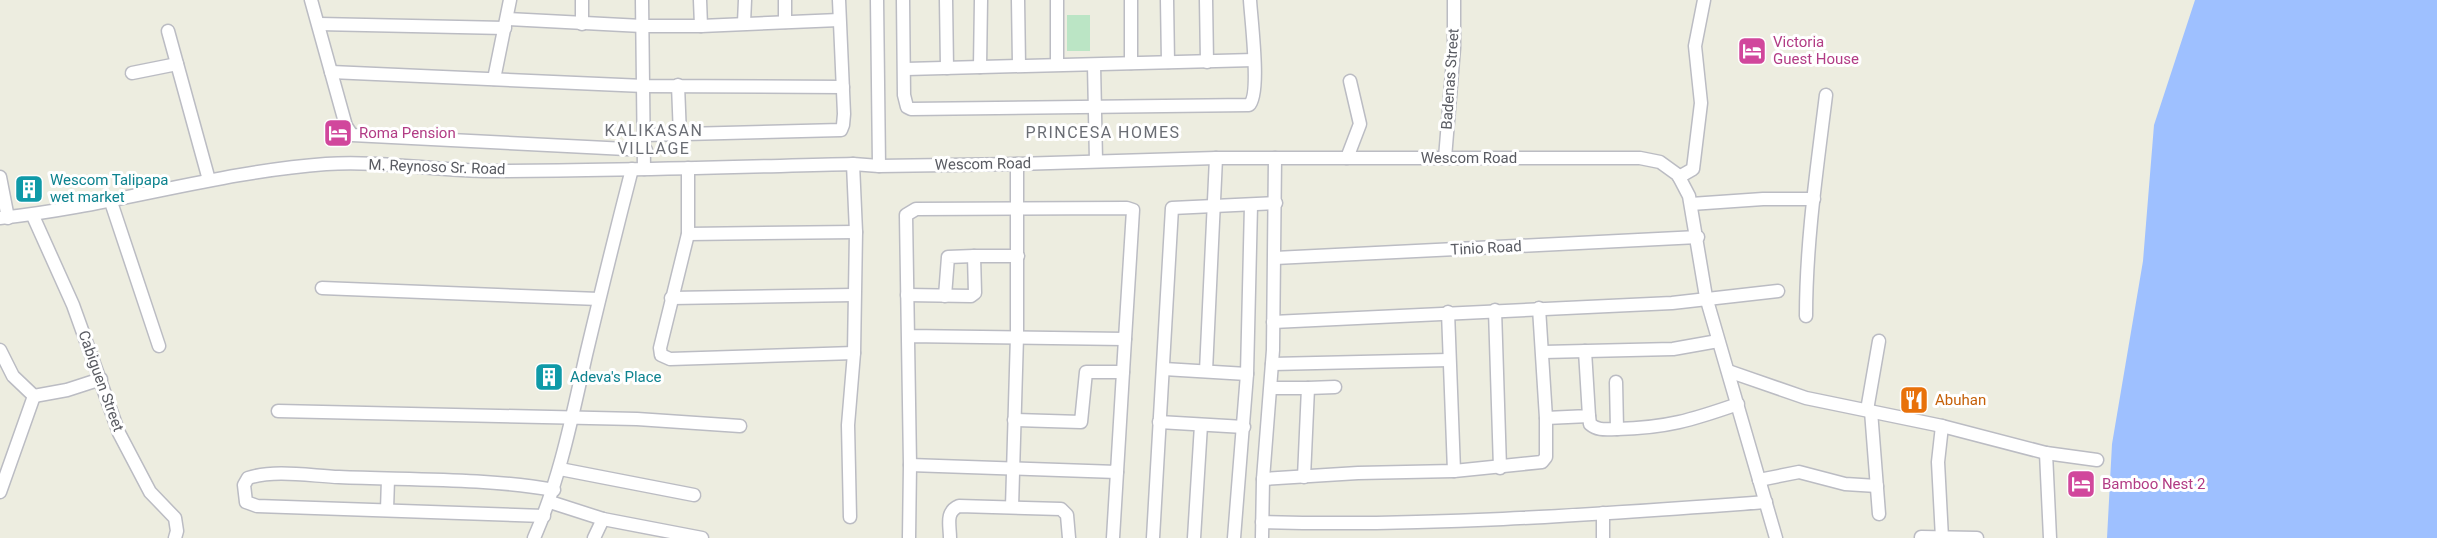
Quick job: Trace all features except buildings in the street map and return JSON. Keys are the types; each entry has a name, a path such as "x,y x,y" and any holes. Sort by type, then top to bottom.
{"street":[{"path":"312,0 346,126 352,135 646,150"},
{"path":"494,79 510,0"},
{"path":"582,0 582,24"},
{"path":"534,538 552,496 560,469 599,299 638,169 646,150 642,0"},
{"path":"700,0 701,26"},
{"path":"744,23 745,0"},
{"path":"784,22 785,0"},
{"path":"645,135 680,136 836,132 841,130 843,87 839,0"},
{"path":"877,0 879,166"},
{"path":"903,0 906,69 904,95 907,107 911,109 1249,105 1254,99 1250,0"},
{"path":"946,0 947,68"},
{"path":"980,67 981,0"},
{"path":"1018,0 1019,65"},
{"path":"1056,0 1057,64"},
{"path":"1131,0 1131,63"},
{"path":"1167,0 1168,62"},
{"path":"1206,0 1207,62"},
{"name":"Badenas Street","path":"1445,158 1454,48 1454,0"},
{"path":"1704,0 1695,46 1701,103 1696,157 1693,169 1679,177 1691,204 1706,297 1776,538"},
{"path":"319,24 506,23 701,26 839,20"},
{"path":"168,31 209,180"},
{"path":"906,69 1254,60"},
{"path":"132,73 177,64"},
{"path":"1095,64 1096,161"},
{"path":"331,72 644,86 843,87"},
{"path":"1347,158 1360,124 1350,81"},
{"path":"678,85 680,136"},
{"path":"1806,316 1806,289 1814,199 1826,95"},
{"path":"1206,371 1216,158"},
{"name":"Wescom Road","path":"879,166 1216,158 1640,158 1660,162 1679,177"},
{"path":"1262,538 1263,479 1272,364 1275,158"},
{"name":"M. Reynoso Sr. Road","path":"4,218 33,216 209,180 345,163 456,170 853,164 879,166"},
{"path":"850,517 848,425 854,353 856,232 853,164"},
{"path":"1012,507 1017,336 1017,164"},
{"path":"688,168 688,234 671,298 660,348 661,355 670,359 854,353"},
{"path":"0,177 4,218"},
{"path":"110,199 159,346"},
{"path":"1691,204 1763,199 1814,199"},
{"path":"1153,538 1172,208 1276,203"},
{"path":"1234,538 1247,374 1251,205"},
{"path":"909,538 910,465 905,219 908,212 916,209 1018,208 1132,209 1113,538"},
{"name":"Cabiguen Street","path":"33,216 73,305 119,433 150,492 175,518 177,531 175,538"},
{"path":"688,234 856,232"},
{"name":"Tinio Road","path":"1275,258 1698,237"},
{"path":"907,295 970,296 975,293 974,256"},
{"path":"945,296 948,257 1017,256"},
{"path":"322,288 599,299"},
{"path":"1273,322 1672,303 1706,297 1778,291"},
{"path":"671,298 854,295"},
{"path":"1263,479 1454,471 1500,468 1544,461 1546,418 1539,308"},
{"path":"1495,310 1500,468"},
{"path":"1448,312 1454,471"},
{"path":"908,336 1125,339"},
{"path":"1542,352 1673,349 1718,341"},
{"path":"1879,341 1869,410 1879,514"},
{"path":"0,351 13,376 34,396"},
{"path":"1585,351 1590,424 1595,428 1666,426 1738,404"},
{"path":"1272,364 1449,360"},
{"path":"1164,369 1247,374"},
{"path":"1728,371 1806,398 1942,426 2046,453 2097,460"},
{"path":"1014,420 1081,422 1086,372 1123,372"},
{"path":"34,396 67,390 101,379"},
{"path":"1616,382 1617,429"},
{"path":"1271,388 1335,387"},
{"path":"1304,477 1308,388"},
{"path":"0,492 34,396"},
{"path":"278,411 571,417 740,426"},
{"path":"1546,418 1589,416"},
{"path":"1159,422 1244,426"},
{"path":"1194,538 1201,425"},
{"path":"1942,426 1938,462 1942,538"},
{"path":"2046,453 2050,538"},
{"path":"910,465 1117,472"},
{"path":"560,469 694,495"},
{"path":"1759,480 1798,472 1845,484 1877,486"},
{"path":"544,516 257,506 246,502 244,485 248,478 256,475 514,485 552,496 603,519 702,538"},
{"path":"387,510 388,479"},
{"path":"1262,522 1360,523 1603,513 1766,502"},
{"path":"951,538 949,514 955,508 1012,507 1061,509 1068,515 1069,538"},
{"path":"1603,513 1603,538"},
{"path":"594,538 603,519"},
{"path":"1921,537 1977,538"}],"green space":[{"path":"1067,15 1090,15 1090,51 1067,51"}],"water":[{"path":"2195,0 2437,0 2437,538 2107,538 2112,444 2143,261 2154,125"}],"place":[{"name":"Victoria Guest House","path":"1752,51"},
{"name":"Roma Pension","path":"338,133"},
{"name":"Wescom Talipapa wet market","path":"29,189"},
{"name":"Adeva's Place","path":"549,377"},
{"name":"Abuhan","path":"1914,400"},
{"name":"Bamboo Nest 2","path":"2081,484"}],"district":[{"name":"PRINCESA HOMES","path":"1103,132"},
{"name":"KALIKASAN VILLAGE","path":"654,139"}]}
